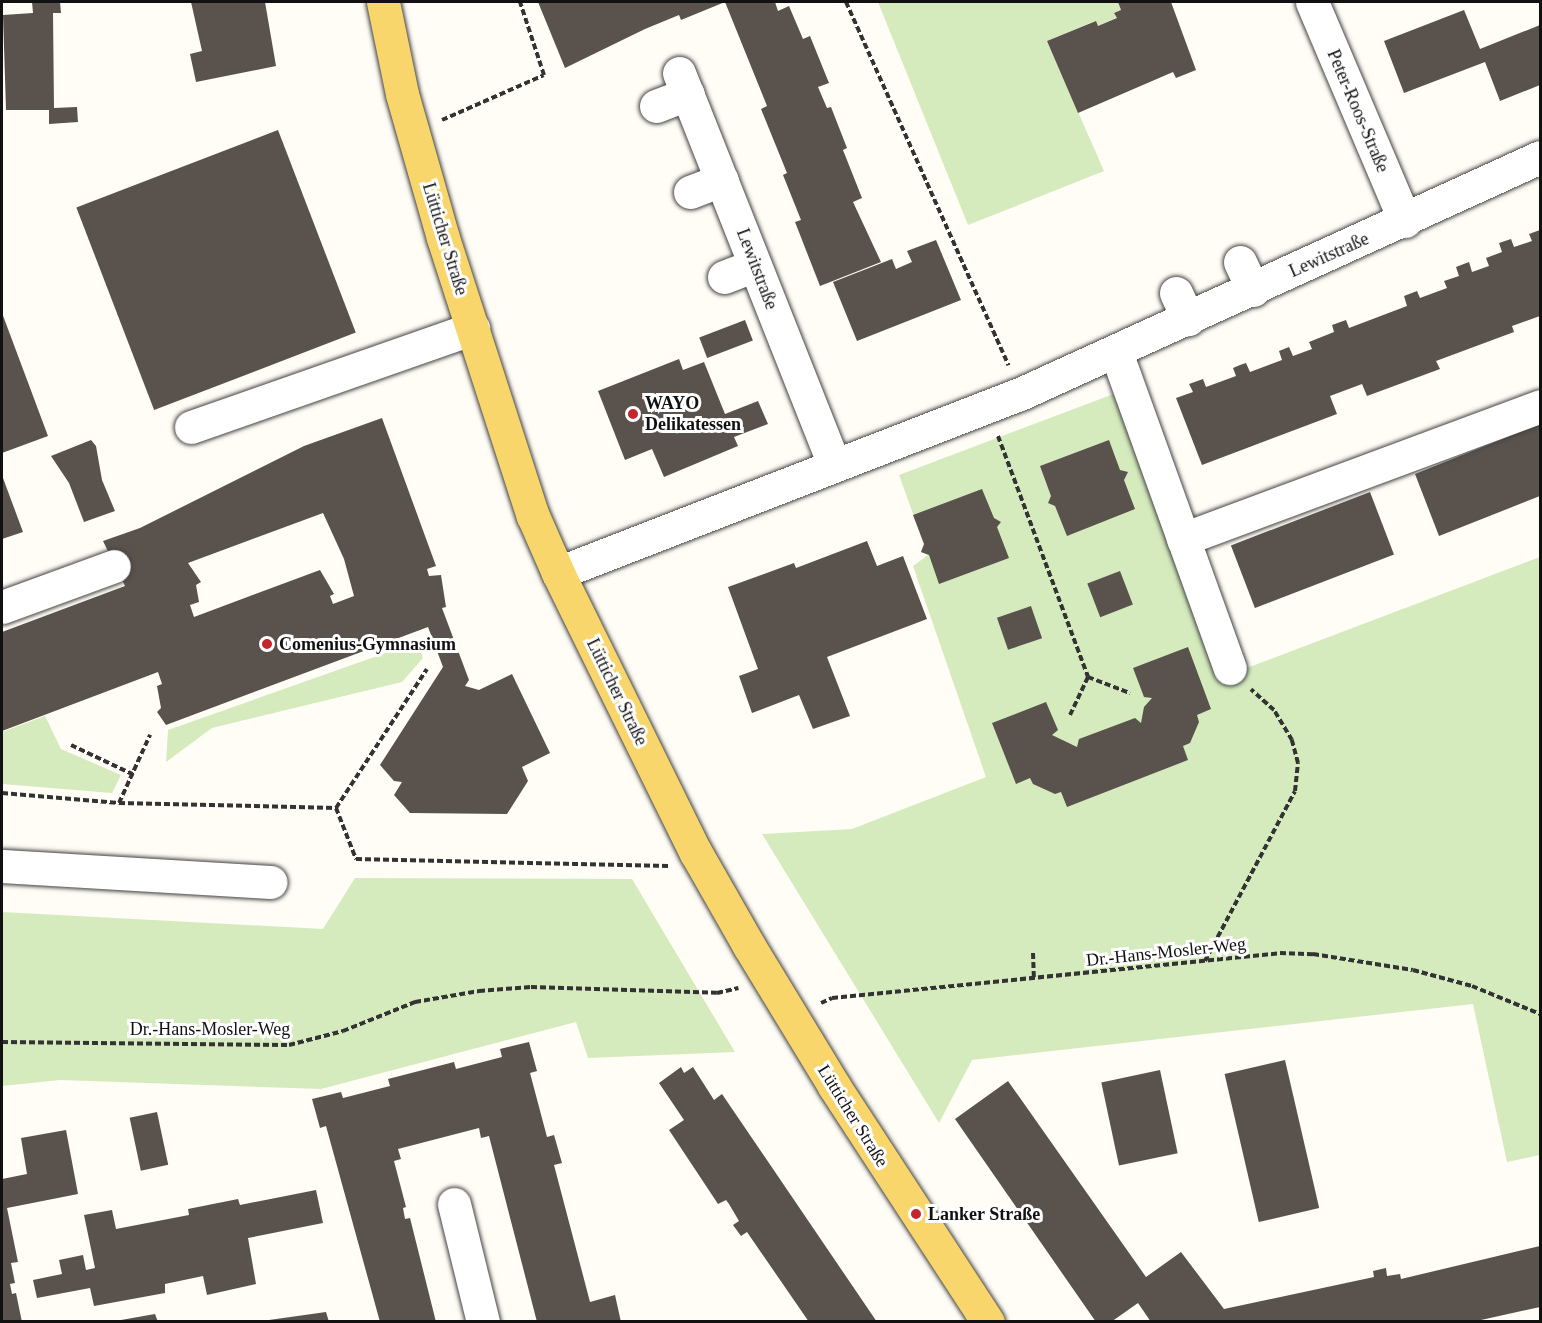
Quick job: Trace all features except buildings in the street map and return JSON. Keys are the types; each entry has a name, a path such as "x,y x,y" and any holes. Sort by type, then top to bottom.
{"main road":[{"name":"Lütticher Straße","path":"383,2 413,133 533,516 558,573 696,853 790,1015 988,1322"}],"street":[{"name":"Peter-Roos-Straße","path":"1312,2 1405,221"},
{"name":"Lewitstraße","path":"656,106 683,84 834,465"},
{"name":"Lewitstraße","path":"558,573 1020,394 1116,352 1182,306 1247,276 1405,221 1540,157"},
{"path":"690,192 722,180"},
{"path":"724,277 755,265"},
{"path":"191,427 473,328"},
{"path":"1116,352 1230,668"},
{"path":"1183,539 1540,406"},
{"path":"2,607 114,566"},
{"path":"2,866 271,882"},
{"path":"454,1204 483,1322"}],"path":[{"path":"413,133 544,75 520,2"},
{"path":"846,2 1020,394"},
{"path":"987,407 1088,677 1070,715"},
{"path":"1204,961 1281,824 1295,791 1298,763 1292,740 1274,710 1230,668"},
{"path":"336,808 427,669"},
{"path":"1088,677 1130,693"},
{"path":"119,803 150,735"},
{"path":"70,745 132,774"},
{"path":"2,793 119,803 336,808"},
{"path":"336,808 356,859 665,868 696,853"},
{"path":"1033,953 1034,980"},
{"name":"Dr.-Hans-Mosler-Weg","path":"790,1015 832,998 1034,980 1280,953 1349,957 1472,986 1540,1014"},
{"name":"Dr.-Hans-Mosler-Weg","path":"2,1042 290,1045 343,1031 415,1002 441,996 531,987 717,993 730,992 766,974"}],"green space":[{"path":"878,2 1118,2 1121,10 1114,13 1117,18 1098,26 1095,21 1047,41 1104,171 968,225"},
{"path":"1119,392 1226,676 1540,557 1540,1155 1507,1162 1473,1004 972,1060 939,1123 762,834 852,829 986,777 913,566 928,555 921,552 924,544 899,475"},
{"path":"417,642 423,658 402,682 212,728 166,762 168,730"},
{"path":"45,716 61,749 121,775 112,793 2,784 2,732"},
{"path":"355,878 632,879 735,1052 588,1058 576,1022 321,1089 60,1080 2,1086 2,912 323,929"}],"place":[{"name":"WAYO Delikatessen","path":"633,414"},
{"name":"Comenius-Gymnasium","path":"267,644"},
{"name":"Lanker Straße","path":"916,1214"}]}
